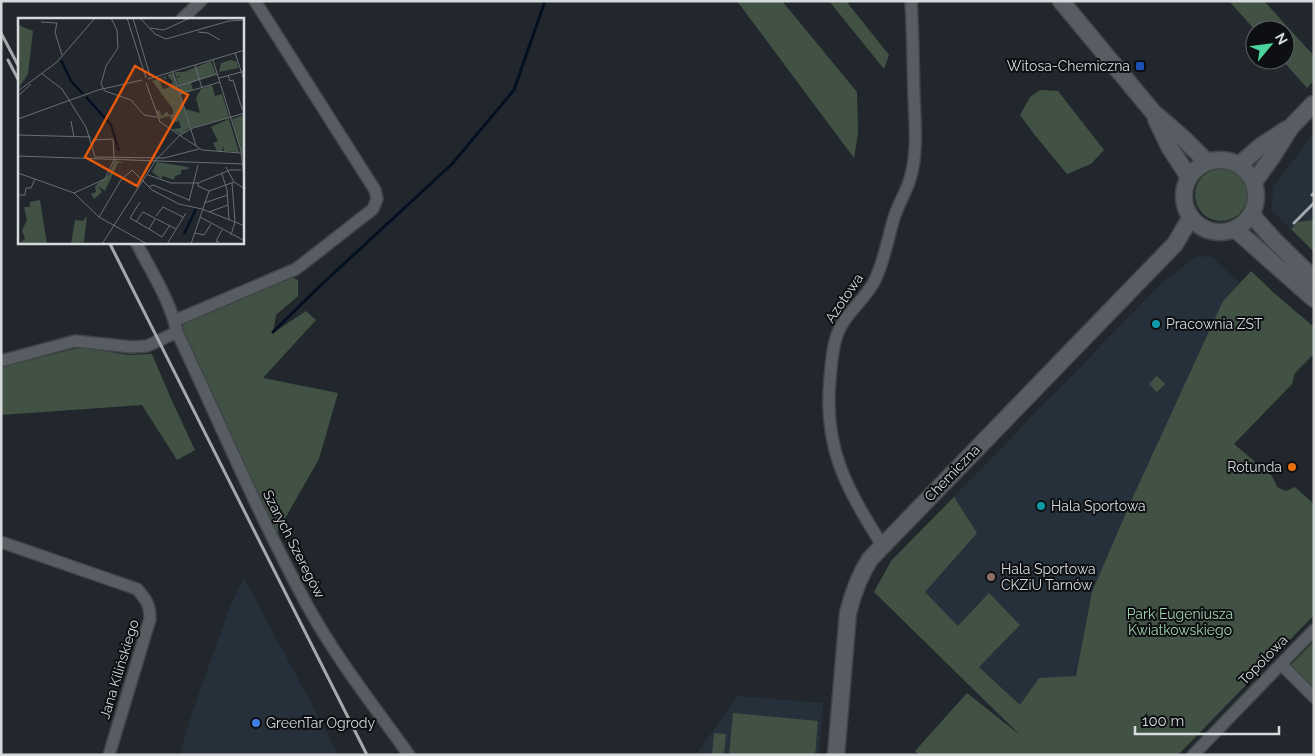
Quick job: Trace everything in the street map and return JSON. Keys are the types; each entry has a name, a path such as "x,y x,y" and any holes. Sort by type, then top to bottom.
{"street":[{"path":"183,18 201,1"},
{"path":"1,361 75,340 131,347 147,346 176,326 296,269 373,209 377,199 374,190 255,1"},
{"name":"Azotowa","path":"882,545 842,474 833,447 828,396 836,338 844,321 872,285 881,268 893,219 910,179 914,163 915,126 910,1"},
{"path":"1061,1 1153,112 1207,162"},
{"path":"1254,182 1291,127 1313,103"},
{"path":"1153,112 1170,148 1189,177"},
{"path":"1239,165 1261,146 1291,127"},
{"path":"1220,159 1239,165 1248,172 1254,182 1256,198 1247,220 1235,229 1220,232 1206,229 1197,224 1191,217 1184,201 1184,193 1189,177 1207,162 1220,159"},
{"path":"1251,214 1274,240 1314,279"},
{"name":"Chemiczna","path":"836,755 848,613 860,574 882,545 1175,244 1191,217"},
{"name":"Chemiczna","path":"1175,244 1206,229"},
{"path":"1235,229 1314,299"},
{"name":"Szarych Szeregów","path":"137,244 163,295 229,446 308,606 344,663 409,755"},
{"name":"Jana Kilińskiego","path":"1,542 137,589 146,599 150,608 150,619 109,755"},
{"name":"Topolowa","path":"1193,755 1314,630"},
{"path":"1281,664 1314,697"}],"shaded area":[{"path":"1314,133 1314,224 1300,238 1272,210 1273,187"},
{"name":"Hala Sportowa CKZiU Tarnów","path":"1197,256 1212,257 1239,283 1223,301 1069,710 1033,748 891,561 1164,281"},
{"path":"244,577 339,755 180,755 190,719 229,609"},
{"path":"737,696 823,703 819,755 696,755"}],"green space":[{"path":"737,1 782,1 857,92 858,133 854,158"},
{"path":"829,1 846,1 889,55 884,69"},
{"path":"1229,1 1264,1 1281,20 1246,20"},
{"path":"1295,35 1314,56 1314,80 1307,88 1291,70 1295,70"},
{"path":"1040,90 1058,91 1104,150 1091,164 1067,174 1020,115 1030,97"},
{"path":"1216,169 1226,169 1240,176 1247,190 1247,200 1240,214 1226,221 1216,221 1206,217 1199,210 1195,200 1195,190 1199,180 1206,173"},
{"path":"1314,220 1314,252 1291,229 1298,222"},
{"name":"Park Eugeniusza Kwiatkowskiego","path":"1251,271 1314,327 1314,354 1295,373 1292,384 1234,444 1272,476 1277,487 1286,491 1295,487 1314,504 1314,615 1178,755 919,755 915,751 967,693 1021,736 874,592 891,561 954,497 977,533 925,592 958,626 989,593 1020,625 979,667 1020,705 1039,678 1076,676 1092,592 1132,499 1223,301"},
{"path":"287,275 298,280 298,296 276,315 273,333 306,311 316,320 263,378 338,393 319,459 275,536 227,437 182,327 187,318"},
{"path":"82,347 128,355 152,354 195,450 177,460 142,405 1,415 1,367"},
{"path":"1157,376 1165,384 1157,392 1149,384"},
{"path":"1314,641 1314,693 1288,668"},
{"path":"733,713 818,721 815,755 729,755"},
{"path":"714,733 726,734 724,755 712,755"}],"waterway":[{"path":"273,332 452,164 514,90 545,1"}],"railway":[{"path":"1,33 18,65"},
{"path":"8,60 18,79"},
{"path":"1294,223 1314,203"},
{"path":"110,244 367,755"}],"place":[{"name":"Witosa-Chemiczna","path":"1140,66"},
{"name":"Pracownia ZST","path":"1156,324"},
{"name":"Rotunda","path":"1292,467"},
{"name":"Hala Sportowa","path":"1041,506"},
{"name":"Hala Sportowa CKZiU Tarnów","path":"991,577"},
{"name":"GreenTar Ogrody","path":"256,723"}]}
